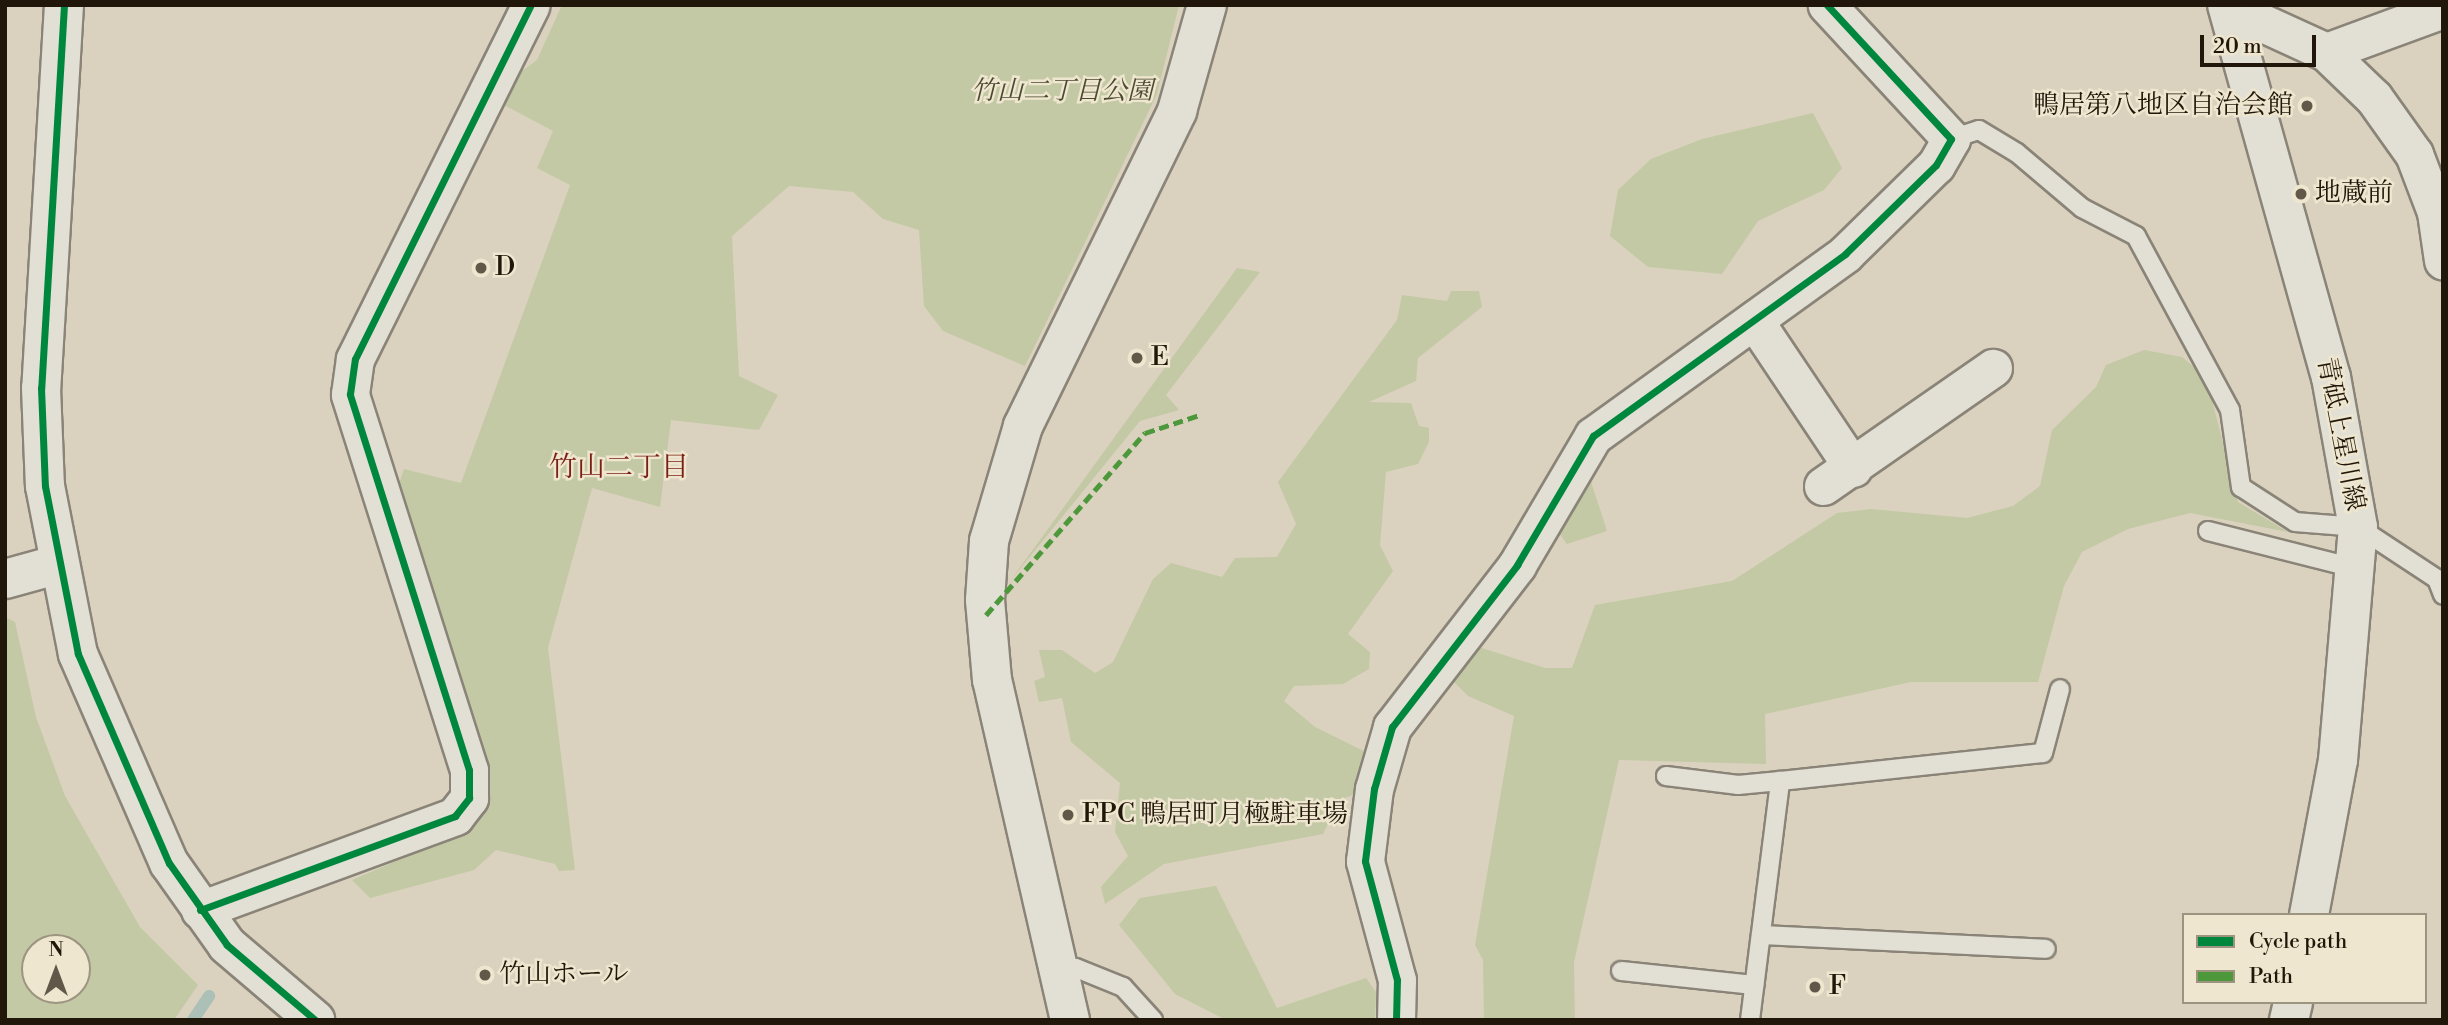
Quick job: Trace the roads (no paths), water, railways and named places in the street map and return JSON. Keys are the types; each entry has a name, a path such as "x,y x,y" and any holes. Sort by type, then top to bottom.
{"street":[{"path":"64,5 41,388 56,565 78,654 146,821 200,910 266,984 315,1020"},
{"path":"200,910 455,816 469,798 469,770 350,394 355,359 531,5"},
{"path":"1070,1020 1063,976 992,680 985,600 989,541 1023,426 1177,111 1207,5"},
{"path":"1396,1020 1397,980 1365,861 1374,789 1392,727 1517,565 1593,436 1845,254 1936,164 1951,139 1827,5"},
{"path":"2326,52 2443,9"},
{"path":"2230,14 2254,19 2326,52 2374,98 2413,154 2436,212 2443,260"},
{"name":"青砥上星川線","path":"2230,14 2332,377 2358,527 2358,569 2338,760 2309,913"},
{"path":"1754,320 1838,477 1993,368"},
{"path":"5,579 56,565"}],"lane":[{"path":"1951,139 1979,130 2017,153 2082,208 2136,236 2230,410 2241,487 2295,522 2358,527 2437,579 2443,595"},
{"path":"2208,531 2358,569"},
{"path":"1666,776 1738,785 2043,753 2060,689"},
{"path":"1750,1020 1780,781"},
{"path":"1761,935 2046,949"},
{"path":"1063,976 1076,968 1123,987 1153,1020"},
{"path":"1621,971 1754,985"}],"waterway":[{"path":"193,1020 209,996"}],"place":[{"name":"鴨居第八地区自治会館","path":"2307,106"},
{"name":"地蔵前","path":"2301,194"},
{"name":"D","path":"481,268"},
{"name":"E","path":"1137,358"},
{"name":"FPC 鴨居町月極駐車場","path":"1068,815"},
{"name":"竹山ホール","path":"485,975"},
{"name":"F","path":"1815,987"}],"district":[{"name":"竹山二丁目","path":"619,468"}],"park label":[{"name":"竹山二丁目公園","path":"1062,92"}]}
